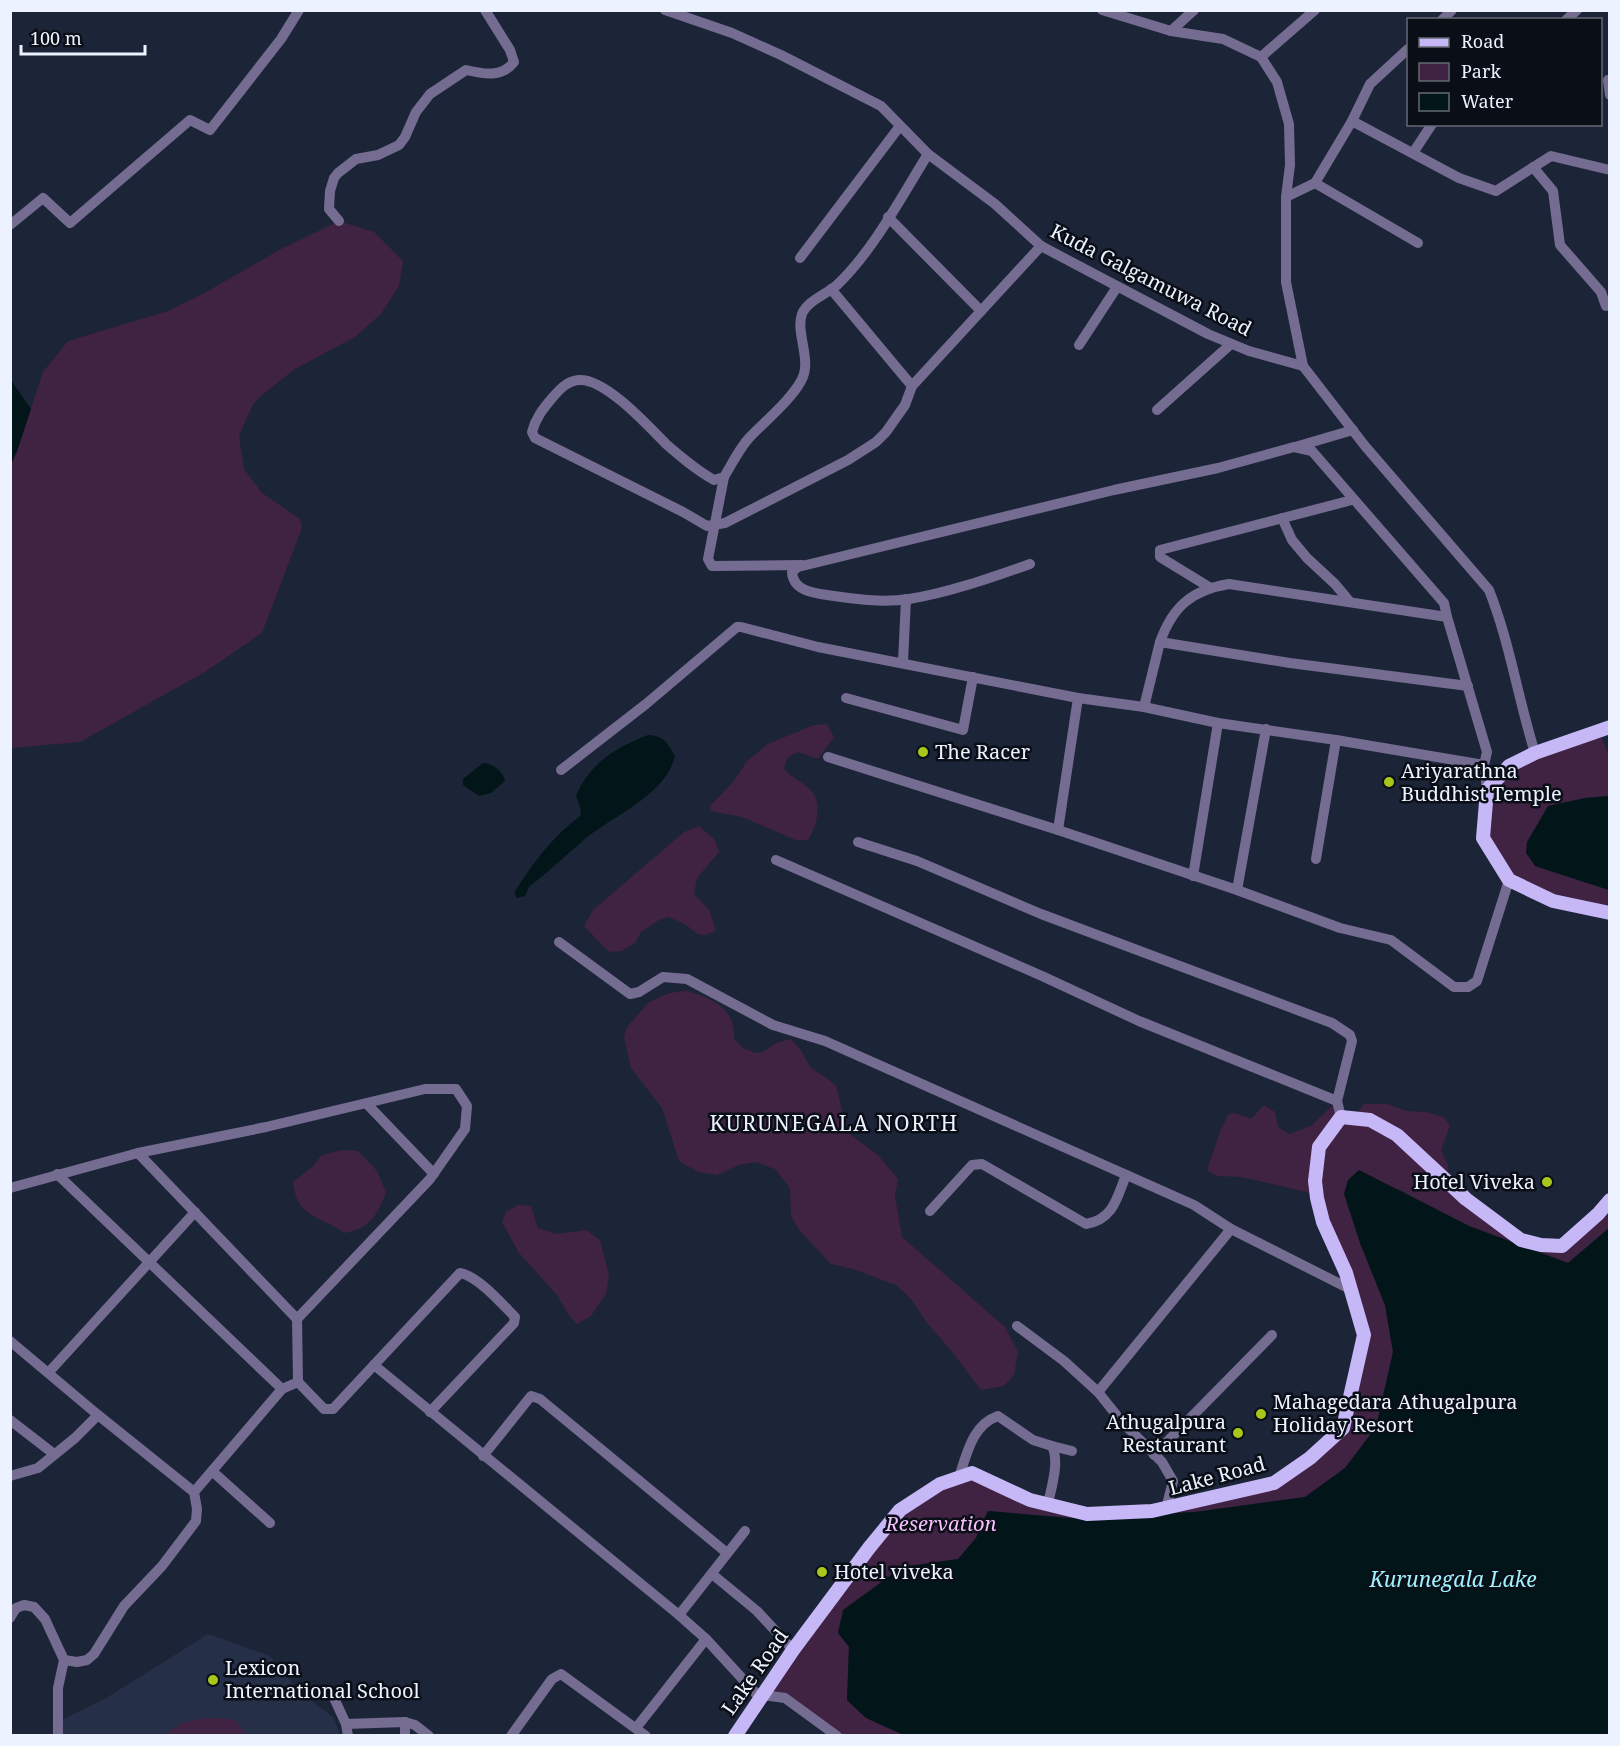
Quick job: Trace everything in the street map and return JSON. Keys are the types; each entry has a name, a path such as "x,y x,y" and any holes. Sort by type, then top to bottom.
{"main road":[{"path":"1610,727 1535,753 1509,766 1487,789 1483,838 1509,880 1553,901 1610,913"},
{"path":"1341,1117 1370,1120 1397,1135 1466,1199 1521,1240 1541,1245 1562,1246 1598,1214 1610,1200"},
{"name":"Lake Road","path":"735,1736 793,1650 900,1510 940,1484 972,1473 1030,1500 1087,1514 1166,1509 1274,1483 1310,1458 1343,1428 1364,1335 1346,1273 1323,1222 1317,1198 1316,1181 1318,1147 1341,1117"}],"street":[{"path":"10,225 43,198 70,223 190,120 210,130 281,39 299,10"},
{"path":"339,221 329,209 330,191 338,173 356,159 378,155 399,144 405,137 416,112 430,94 466,70 491,75 509,68 513,62 510,50 485,10"},
{"name":"Kuda Galgamuwa Road","path":"665,10 732,33 781,55 881,106 928,154 995,204 1041,246 1208,334 1231,344 1303,366"},
{"path":"1101,10 1171,31 1223,39 1261,57 1277,82 1289,124 1286,282 1303,366 1353,430 1489,590 1500,617 1535,753"},
{"path":"1171,31 1194,10"},
{"path":"1261,57 1315,10"},
{"path":"1286,197 1315,183 1352,121 1370,84 1407,51"},
{"path":"1608,80 1610,95"},
{"path":"1352,121 1459,178 1496,191 1551,156 1610,170"},
{"path":"800,258 900,126"},
{"path":"1413,153 1431,126"},
{"path":"807,564 712,566 708,559 724,477 746,441 802,381 805,370 801,322 803,313 831,289 863,256 928,154"},
{"path":"1533,167 1553,191 1560,245 1601,292 1606,306"},
{"path":"1315,183 1418,243"},
{"path":"888,217 981,311"},
{"path":"724,477 714,480 701,473 668,445 623,401 592,382 579,380 563,385 537,416 532,432 535,438 707,526 715,526 748,513 848,460 876,442 905,405 912,386 1041,246"},
{"path":"1079,345 1117,286"},
{"path":"831,289 912,386"},
{"path":"1156,410 1231,344"},
{"path":"1030,564 979,581 906,599 859,600 812,593 799,587 792,579 792,572 807,564 1103,493 1218,468 1353,430"},
{"path":"1286,449 1294,447 1312,452 1444,603 1487,752 1484,765 1487,789"},
{"path":"1209,587 1160,557 1160,550 1352,500"},
{"path":"1282,518 1292,540 1350,602"},
{"path":"1144,707 1164,629 1181,605 1194,594 1209,587 1229,584 1447,617"},
{"path":"903,662 906,599"},
{"path":"561,770 646,704 737,627 818,647 1078,698 1144,707 1218,723 1484,765"},
{"path":"1160,642 1290,663 1468,686"},
{"path":"846,698 963,730 973,677"},
{"path":"1058,830 1078,698"},
{"path":"1193,876 1218,723"},
{"path":"1236,890 1266,729"},
{"path":"1316,859 1336,740"},
{"path":"828,757 1058,830 1340,928 1391,940 1454,987 1468,987 1477,981 1509,880"},
{"path":"858,842 917,861 1041,914 1332,1023 1350,1035 1352,1041 1337,1101 1341,1117"},
{"path":"776,860 1139,1021 1337,1101"},
{"path":"558,942 630,994 639,992 663,977 687,979 773,1025 825,1041 1194,1205 1231,1229 1352,1290"},
{"path":"10,1188 138,1153 367,1104 425,1089 456,1089 467,1106 465,1130 434,1174 297,1319"},
{"path":"367,1104 434,1174"},
{"path":"138,1153 297,1319 298,1382 324,1409 333,1409 460,1273 467,1274 495,1297 515,1317 514,1323 430,1412"},
{"path":"930,1211 972,1165 982,1164 1086,1224 1098,1222 1112,1209 1126,1175"},
{"path":"57,1174 282,1389"},
{"path":"49,1372 195,1212"},
{"path":"1098,1392 1231,1229"},
{"path":"1017,1326 1098,1392 1122,1422 1162,1462 1173,1481 1166,1509"},
{"path":"1154,1455 1272,1335"},
{"path":"10,1341 194,1492 197,1509 196,1521 162,1566 124,1606 94,1654 87,1660 77,1662 64,1660"},
{"path":"374,1365 679,1614 762,1697 785,1698 837,1736"},
{"path":"194,1492 282,1389 298,1382"},
{"path":"483,1456 531,1396 540,1399 727,1553"},
{"path":"10,1476 38,1468 75,1438 98,1415"},
{"path":"959,1477 977,1431 986,1420 998,1416 1033,1440 1072,1451"},
{"path":"10,1420 54,1454"},
{"path":"1048,1504 1053,1483 1055,1452 1052,1446"},
{"path":"212,1471 270,1522"},
{"path":"679,1614 745,1531"},
{"path":"712,1574 757,1611 793,1650"},
{"path":"10,1618 16,1608 24,1605 34,1606 45,1619 64,1660 58,1688 58,1736"},
{"path":"636,1728 706,1639"},
{"path":"511,1736 552,1679 561,1674 646,1736"},
{"path":"334,1698 347,1730 405,1722 415,1725 429,1736"},
{"path":"405,1722 405,1736"}],"shaded area":[{"name":"Lexicon International School","path":"208,1634 270,1656 300,1692 334,1718 340,1735 57,1736 55,1723 103,1700"}],"green space":[{"path":"339,221 374,232 403,261 399,286 381,314 355,337 295,369 262,395 253,404 239,436 244,469 262,493 300,519 302,528 262,633 205,672 80,742 11,748 10,465 17,451 43,372 68,341 168,311 201,295 281,249"},
{"path":"827,724 834,737 818,759 798,752 788,757 784,768 807,786 816,799 817,817 808,840 796,840 742,817 711,811 710,806 734,781 747,761 768,744 814,725"},
{"path":"1599,732 1609,755 1609,796 1585,798 1535,866 1609,890 1609,913 1509,880 1483,838 1487,790 1509,766"},
{"path":"699,826 715,840 719,852 697,878 694,894 709,910 716,930 700,935 668,917 641,932 635,943 622,951 609,952 584,926 593,910 684,832"},
{"path":"686,991 713,1001 726,1012 734,1028 734,1038 743,1048 756,1053 763,1052 776,1043 791,1039 801,1050 810,1067 836,1085 847,1132 878,1155 898,1179 895,1196 902,1237 1005,1327 1018,1352 1014,1375 1004,1386 981,1390 927,1323 911,1299 896,1285 853,1269 831,1264 799,1230 791,1216 790,1188 775,1169 756,1162 739,1165 717,1175 698,1172 679,1161 662,1108 631,1068 624,1037 627,1027 648,1003 669,993"},
{"name":"Reservation","path":"1337,1101 1341,1117 1354,1117 1364,1104 1387,1104 1407,1111 1426,1112 1444,1117 1450,1126 1441,1150 1448,1165 1447,1183 1521,1240 1562,1246 1609,1200 1609,1228 1568,1263 1469,1226 1396,1188 1360,1243 1385,1305 1393,1352 1376,1427 1346,1468 1305,1497 1195,1512 1070,1518 988,1511 976,1538 958,1559 902,1567 849,1647 847,1700 866,1718 904,1735 837,1735 802,1710 763,1695 900,1510 972,1473 1087,1514 1152,1511 1274,1483 1343,1428 1364,1335 1315,1194 1242,1177 1217,1176 1207,1170 1221,1129 1229,1114 1235,1113 1251,1119 1264,1105 1275,1112 1278,1127 1289,1134 1311,1126"},
{"path":"342,1150 358,1151 377,1171 386,1192 380,1208 371,1220 360,1228 344,1233 305,1210 295,1194 293,1182 312,1167 322,1155"},
{"path":"518,1205 531,1206 538,1228 556,1234 586,1230 600,1240 609,1275 606,1294 591,1316 577,1324 557,1295 519,1253 502,1222 506,1212"},
{"path":"203,1718 223,1718 236,1721 247,1735 164,1735 182,1723"}],"water":[{"path":"11,380 31,409 11,465"},
{"path":"648,735 664,741 675,756 670,770 661,782 638,803 585,839 529,887 525,896 517,898 514,893 535,861 560,833 580,816 581,810 576,796 588,775 615,751"},
{"path":"483,763 497,768 505,781 491,793 479,796 463,785 463,779"},
{"path":"1609,796 1609,890 1535,866 1526,853 1527,842 1548,806 1585,798"},
{"name":"Kurunegala Lake","path":"1359,1170 1469,1226 1568,1263 1609,1228 1609,1735 904,1735 866,1718 847,1700 849,1647 838,1633 843,1610 902,1567 958,1559 976,1538 988,1511 1070,1518 1195,1512 1305,1497 1345,1468 1376,1427 1393,1352 1385,1305 1360,1243 1344,1194 1348,1180"}],"place":[{"name":"The Racer","path":"923,752"},
{"name":"Ariyarathna Buddhist Temple","path":"1389,782"},
{"name":"Hotel Viveka","path":"1547,1182"},
{"name":"Mahagedara Athugalpura Holiday Resort","path":"1261,1414"},
{"name":"Athugalpura Restaurant","path":"1238,1433"},
{"name":"Hotel viveka","path":"822,1572"},
{"name":"Lexicon International School","path":"213,1680"}],"district":[{"name":"KURUNEGALA NORTH","path":"834,1124"}]}
